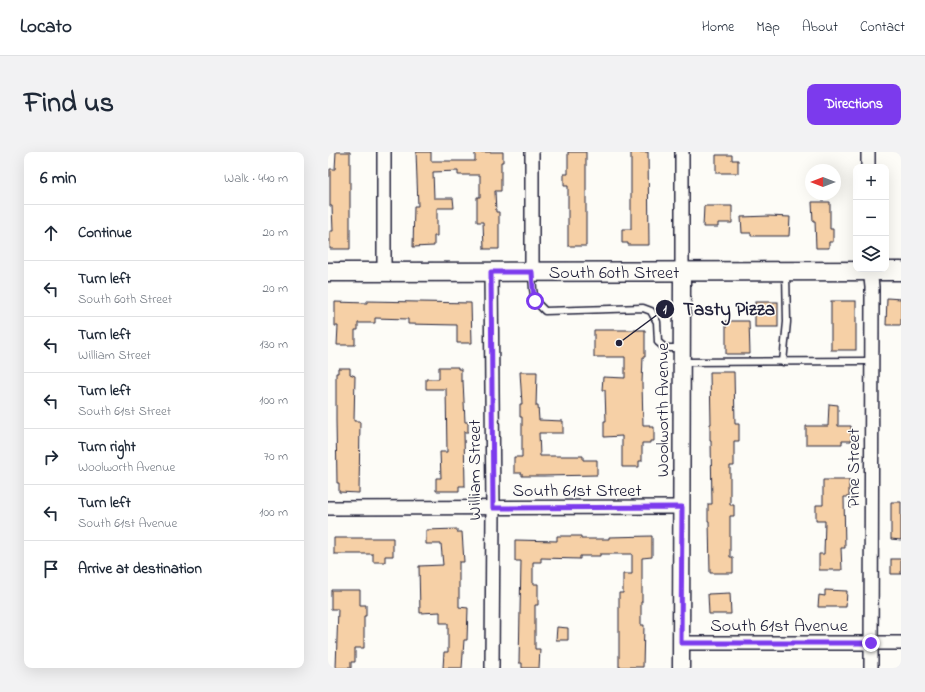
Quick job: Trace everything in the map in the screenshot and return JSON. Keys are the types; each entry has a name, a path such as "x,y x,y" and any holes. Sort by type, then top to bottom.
{"main road":[{"name":"South 60th Street","path":"328,272 853,270"},
{"name":"South 60th Street","path":"889,271 901,271"}],"street":[{"path":"384,152 384,272"},
{"path":"532,152 532,272"},
{"name":"Woolworth Avenue","path":"681,668 682,152"},
{"path":"868,152 868,164"},
{"name":"William Street","path":"491,272 493,508 492,668"},
{"name":"Pine Street","path":"870,272 872,287 871,668"},
{"name":"South 61st Street","path":"328,508 682,507"},
{"name":"South 61st Avenue","path":"681,643 901,643"}],"lane":[{"path":"783,362 787,322 786,271"},
{"path":"532,272 535,301 545,311 643,308 652,311 657,322 658,342 665,348 682,355 783,362 871,361"}],"building":[{"path":"336,152 350,152 350,249 330,249 330,231 333,231 332,206 330,206 330,169 335,169"},
{"path":"416,152 431,152 431,161 475,161 475,152 503,152 503,162 501,162 501,191 495,191 496,212 499,212 499,249 484,249 483,222 477,222 477,197 480,197 480,175 458,175 458,171 433,172 434,198 453,198 454,208 437,208 437,236 434,236 434,246 413,247 414,206 418,206"},
{"path":"568,152 586,152 586,246 568,246 568,186 564,186 564,174 568,174"},
{"path":"631,152 648,152 649,245 628,245 628,243 622,243 622,229 631,229"},
{"path":"716,155 732,155 732,160 738,160 738,173 716,173"},
{"path":"812,202 830,202 830,229 833,229 833,242 829,242 829,248 816,248 815,221 813,221"},
{"path":"704,206 732,206 732,223 718,223 718,227 703,227"},
{"path":"741,217 790,217 789,236 751,236 751,233 742,233"},
{"path":"887,298 901,299 901,325 886,325"},
{"path":"367,301 471,303 472,343 457,343 457,325 408,324 408,319 375,318 375,323 358,323 358,330 355,330 355,345 337,345 338,326 335,326 335,302 367,303"},
{"path":"831,301 856,301 856,350 831,350"},
{"path":"755,302 778,302 778,327 755,327"},
{"path":"726,321 749,321 750,354 726,354"},
{"path":"594,330 645,330 645,357 643,357 642,383 643,425 650,425 650,427 654,427 654,441 650,441 650,443 642,443 642,461 639,461 639,467 622,467 622,436 604,437 604,421 606,421 605,390 602,390 603,377 625,378 625,357 594,357"},
{"path":"439,367 458,367 458,369 461,369 461,381 463,381 465,422 468,422 468,432 464,432 465,486 459,486 459,491 436,491 436,478 441,478 440,452 447,452 446,389 426,389 426,379 439,379"},
{"path":"338,368 350,368 350,374 355,376 354,421 360,421 359,493 339,492 339,483 337,483 336,373 338,373"},
{"path":"520,372 537,372 536,406 538,406 539,420 563,421 563,433 539,433 540,456 583,456 583,460 597,460 597,475 522,476 522,473 514,473 514,457 522,457 522,417 520,417 520,404 522,404"},
{"path":"710,372 734,372 735,424 739,424 739,441 734,441 734,466 730,466 730,505 734,505 734,516 730,516 730,557 733,557 733,573 710,573 708,504 712,504"},
{"path":"829,404 838,405 838,426 851,426 851,441 842,441 842,444 806,444 806,426 828,426"},
{"path":"823,480 849,480 849,497 844,497 845,548 841,548 842,570 819,570 819,554 824,554 825,521 816,521 816,505 823,505"},
{"path":"891,502 901,502 901,540 891,539"},
{"path":"457,529 457,532 462,532 464,562 459,562 459,607 468,608 467,640 464,640 462,668 443,668 444,652 448,652 448,623 440,623 440,612 420,613 419,566 443,565 441,544 426,544 426,530"},
{"path":"557,536 581,536 581,539 609,539 609,537 652,536 652,557 642,558 641,625 644,625 643,667 619,667 619,593 623,593 623,574 632,574 632,554 600,554 600,556 580,556 580,559 541,558 541,562 533,562 533,584 538,584 538,605 535,605 535,649 540,649 539,668 522,668 522,663 519,663 521,561 515,561 515,540 557,541"},
{"path":"334,538 393,538 393,556 385,556 385,562 373,562 373,554 334,554"},
{"path":"891,559 901,559 901,574 891,574"},
{"path":"331,590 360,590 360,605 366,605 366,616 364,616 364,648 355,648 355,662 351,662 351,668 336,668 338,609 331,609"},
{"path":"825,590 847,591 846,607 818,607 819,595 825,596"},
{"path":"730,593 731,614 709,614 708,594"},
{"path":"557,627 568,628 568,640 556,640"}],"place":[{"name":"Tasty Pizza","path":"619,343"}],"route":[{"path":"535,301 532,272 491,272 493,508 682,507 681,643 871,643"}]}
